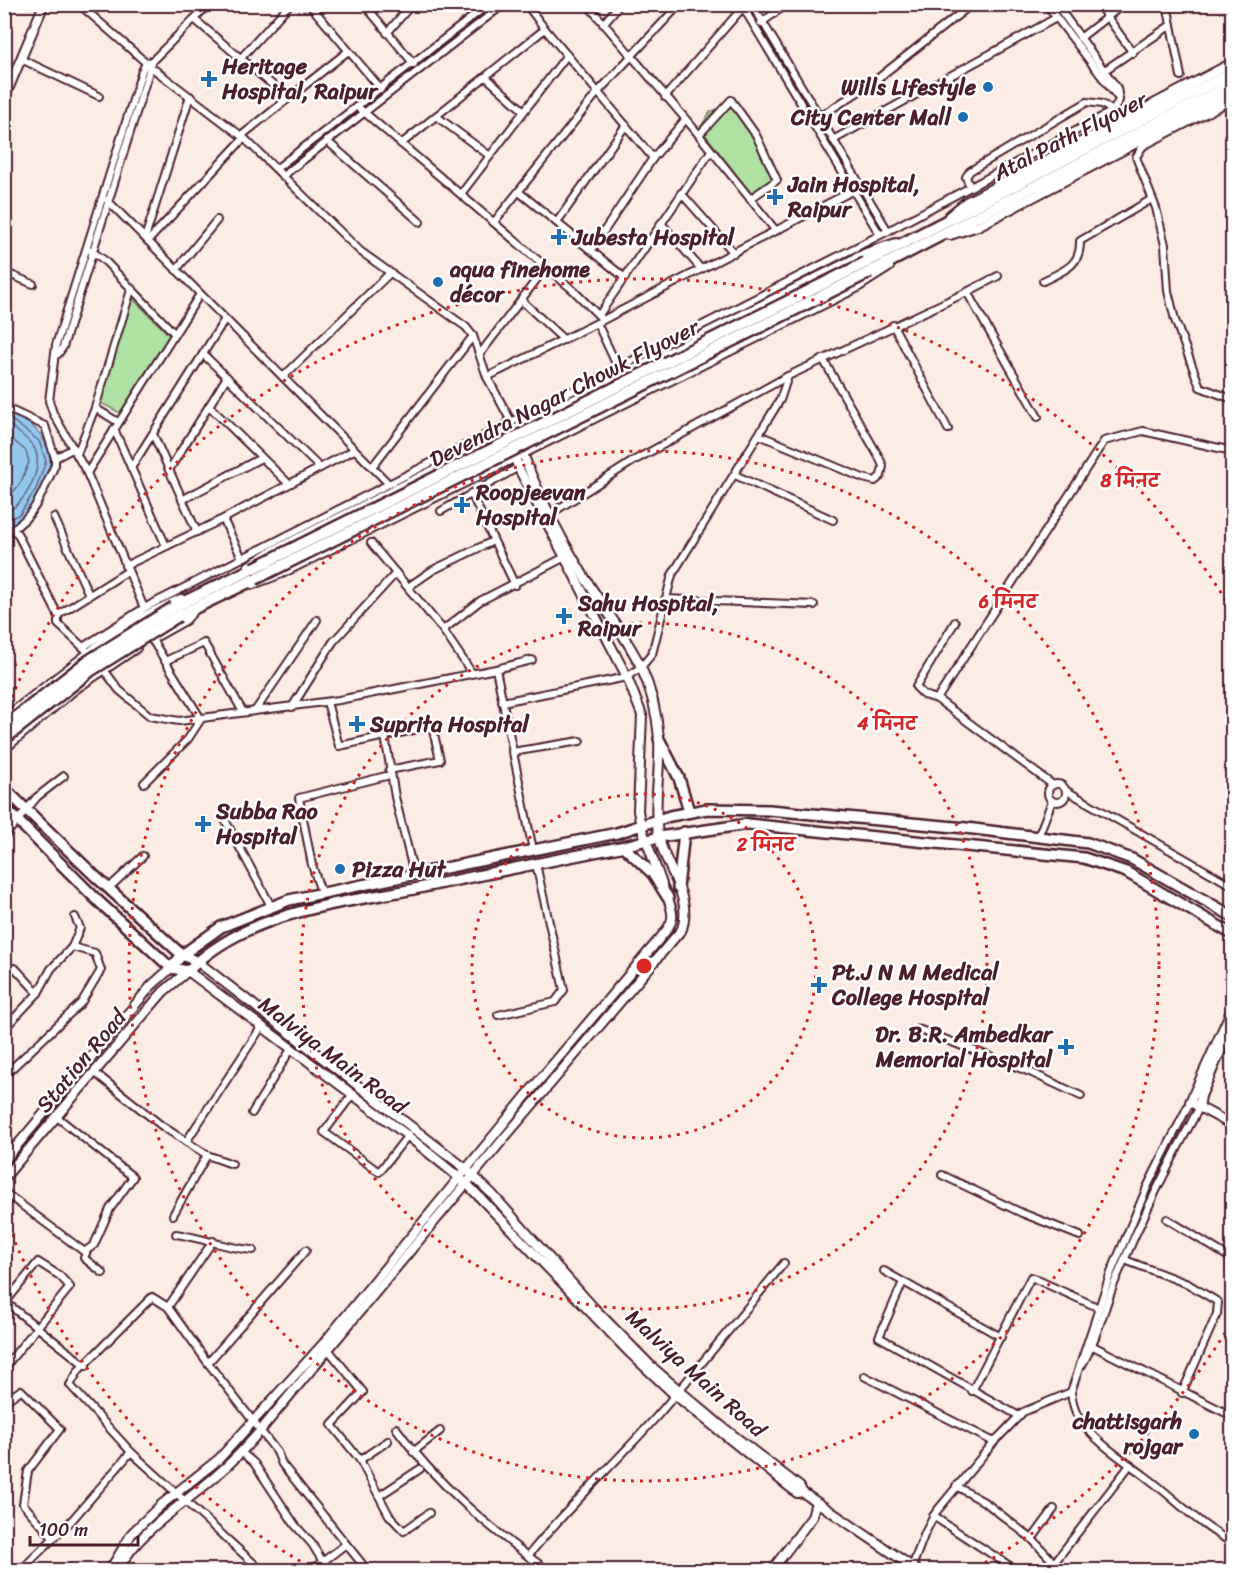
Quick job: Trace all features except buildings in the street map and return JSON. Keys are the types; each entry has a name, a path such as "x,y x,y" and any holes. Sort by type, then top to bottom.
{"highway":[{"name":"Atal Path Flyover","path":"928,237 1233,73"},
{"name":"Atal Path Flyover","path":"970,215 1233,84"},
{"name":"Devendra Nagar Chowk Flyover","path":"219,589 254,574 928,237"},
{"path":"4,740 90,671 176,612 196,608 219,589"},
{"path":"4,727 88,661 219,589"}],"main road":[{"path":"659,739 679,778 689,811"},
{"path":"4,788 182,955 198,962"},
{"path":"4,807 96,899 171,968 182,955 228,923 271,906 321,892 641,826 689,811 721,808 769,810 1088,843 1115,851 1228,910 1233,916"},
{"path":"188,972 198,962 241,932 293,914 624,847 684,832 748,824 1084,858 1126,872 1233,934"},
{"path":"678,888 680,850 684,832"},
{"path":"624,847 653,874 668,898"},
{"name":"Malviya Main Road","path":"171,968 188,972"}],"street":[{"path":"4,99 44,4"},
{"path":"80,4 242,137 277,168 340,233 390,273 460,322 473,336 505,414 520,461 547,516 564,558 627,677 642,715 638,811 641,826 673,914 672,924 466,1169 464,1181 329,1351 241,1452 141,1537 125,1556 118,1570"},
{"path":"144,608 87,473 50,407 50,392 57,355 63,347 70,311 105,199 127,112 150,63 209,4"},
{"path":"241,58 290,4"},
{"path":"309,4 381,89"},
{"path":"364,4 414,64"},
{"path":"387,33 412,4"},
{"path":"277,168 489,4"},
{"path":"284,175 504,4"},
{"path":"526,4 653,158"},
{"path":"587,4 699,135 776,231"},
{"path":"603,24 620,4"},
{"path":"494,222 598,92 680,4"},
{"path":"752,4 888,231"},
{"path":"755,27 787,4"},
{"path":"819,117 872,83 972,4"},
{"path":"1046,4 1109,90 1119,100"},
{"path":"4,719 85,650 144,608 888,231 1113,111 1119,100 1117,88 1056,4"},
{"path":"1098,4 1133,52"},
{"path":"1080,38 1124,4"},
{"path":"1167,4 1180,76"},
{"path":"665,97 744,5 880,235"},
{"path":"833,140 1056,18"},
{"path":"194,19 288,98"},
{"path":"1106,70 1171,25"},
{"path":"401,144 545,29"},
{"path":"147,239 242,137 347,51"},
{"path":"460,194 567,55"},
{"path":"21,59 99,96"},
{"path":"85,650 145,614 219,589 282,573 520,461 856,288 928,237 966,202 1233,63"},
{"path":"4,73 14,75"},
{"path":"486,77 524,111"},
{"path":"219,589 273,551 866,253 978,226 1233,93"},
{"path":"147,239 190,96"},
{"path":"699,135 731,100 756,135 777,180 750,199"},
{"path":"1233,100 1139,150 1136,157 1152,199 1165,245 1168,291 1175,320 1196,378 1200,387 1233,399"},
{"path":"970,187 966,177 970,171 1055,119 1087,102 1102,104 1113,111"},
{"path":"358,107 546,267 600,319 618,368"},
{"path":"436,116 490,156"},
{"path":"592,249 653,158 686,120"},
{"path":"557,222 626,125"},
{"path":"327,141 420,222"},
{"path":"600,319 661,223 711,151"},
{"path":"488,376 564,340 600,319 734,253 854,190"},
{"path":"519,192 625,278"},
{"path":"681,193 734,253"},
{"path":"105,199 389,484"},
{"path":"1043,281 1074,266 1080,251 1080,241 1152,199"},
{"path":"176,270 217,220"},
{"path":"661,223 701,269"},
{"path":"89,250 174,333"},
{"path":"480,354 546,267"},
{"path":"4,272 33,284"},
{"path":"283,377 390,273"},
{"path":"547,516 635,460 788,376 998,276"},
{"path":"55,458 76,451 95,408 131,290"},
{"path":"967,291 1038,417"},
{"path":"87,473 200,294"},
{"path":"521,300 564,340"},
{"path":"131,468 225,319"},
{"path":"893,325 948,429"},
{"path":"372,467 473,336"},
{"path":"203,354 320,468"},
{"path":"759,435 863,478 879,479 883,472 879,457 823,359"},
{"path":"501,702 627,677 652,654 672,575 780,400 788,376"},
{"path":"169,470 227,377"},
{"path":"209,406 289,484"},
{"path":"4,407 45,426 55,458 55,465 31,513 23,524 4,530"},
{"path":"95,408 116,426 131,468 166,546"},
{"path":"937,699 1104,441 1143,431 1233,451"},
{"path":"153,434 197,532"},
{"path":"58,615 126,568 354,450"},
{"path":"182,500 261,459"},
{"path":"441,511 520,461"},
{"path":"735,475 832,520"},
{"path":"471,493 515,585"},
{"path":"110,1570 132,1533 177,1492 219,1459 254,1422 464,1181 473,1176 682,929 686,915 659,837 657,820 659,739 655,709 640,667 547,516"},
{"path":"54,518 89,595"},
{"path":"223,519 242,558"},
{"path":"12,529 17,533 58,615 58,625 105,669 119,690 150,716 162,720 201,719 216,714 327,702 532,660"},
{"path":"408,587 433,570 493,541"},
{"path":"371,543 442,630 472,673"},
{"path":"442,630 480,602 572,554"},
{"path":"292,707 333,642 396,573"},
{"path":"665,599 814,605"},
{"path":"4,749 75,689 151,639 185,620 196,608"},
{"path":"255,711 316,620"},
{"path":"956,622 916,687 924,695 937,699 1053,785"},
{"path":"151,639 201,719"},
{"path":"165,662 204,643 243,712"},
{"path":"496,669 533,850"},
{"path":"321,892 312,865 299,798 440,760 432,726 339,746 327,702"},
{"path":"144,783 188,739 201,719"},
{"path":"385,736 390,772 414,874"},
{"path":"512,752 580,741"},
{"path":"4,837 37,797 64,776"},
{"path":"1052,801 1048,794 1053,785 1060,783 1067,791 1231,885"},
{"path":"1052,801 1064,797 1067,791"},
{"path":"1038,837 1052,801"},
{"path":"224,818 271,906"},
{"path":"109,888 142,856"},
{"path":"498,1015 555,1002 564,990 536,864"},
{"path":"4,1029 38,993 51,969 72,947 80,928 75,918"},
{"path":"5,1073 81,1003 101,970 95,953 72,947"},
{"path":"198,962 336,1069 411,1132 379,1172 324,1132 353,1094"},
{"path":"4,969 15,968 38,993"},
{"name":"Station Road","path":"4,1161 151,986 171,968"},
{"name":"Station Road","path":"4,1178 163,992 188,972"},
{"name":"Malviya Main Road","path":"188,972 353,1094 466,1169 591,1309"},
{"path":"1233,1010 1132,1221 1097,1307 1071,1392 1073,1406 1080,1419 1110,1450 1210,1531 1233,1542"},
{"path":"1075,1375 1093,1347 1107,1302 1154,1191 1199,1107 1201,1096 1233,1025"},
{"path":"186,1142 262,1026"},
{"path":"918,1029 1030,1072 1081,1096"},
{"path":"279,1039 286,1031"},
{"path":"252,1113 291,1049"},
{"path":"330,1077 336,1069"},
{"path":"94,1072 162,1126 207,1155 232,1164"},
{"path":"1190,1102 1233,1125"},
{"path":"57,1117 133,1177 110,1209 94,1245 84,1258 103,1273"},
{"name":"Malviya Main Road","path":"411,1132 464,1181 591,1309"},
{"path":"173,1215 207,1155"},
{"path":"942,1175 1022,1213 1080,1236"},
{"path":"4,1192 86,1253"},
{"path":"1167,1219 1233,1259"},
{"path":"176,1234 213,1241 232,1248 253,1250"},
{"path":"168,1307 213,1241"},
{"path":"208,1364 306,1250"},
{"path":"1125,1260 1188,1284 1218,1302 1217,1314 1182,1393"},
{"path":"4,1368 38,1327 70,1287 60,1276 38,1262 5,1302 38,1327 86,1366"},
{"path":"528,1556 559,1518 607,1470 677,1392 784,1263"},
{"path":"884,1271 1001,1337"},
{"path":"972,1391 1031,1276 1097,1307"},
{"path":"903,1282 879,1337 1019,1416"},
{"path":"261,1570 131,1452 70,1385 79,1370 86,1366 152,1297 168,1307 208,1364 277,1452 282,1464 367,1570"},
{"path":"591,1309 677,1392 797,1493 802,1492 915,1569 933,1516 994,1442 1019,1416 1071,1392"},
{"path":"1086,1342 1182,1393 1233,1416"},
{"path":"323,1344 363,1392 332,1425 360,1460 389,1515 404,1531 429,1513"},
{"path":"864,1376 994,1442"},
{"path":"4,1402 21,1390 60,1429 28,1471 23,1504 53,1538"},
{"path":"396,1428 413,1452 444,1486 547,1570"},
{"path":"413,1452 440,1431"},
{"path":"360,1460 388,1440"},
{"path":"22,1570 131,1452"},
{"path":"241,1452 254,1462 328,1570"},
{"path":"1054,1563 1130,1465"},
{"path":"379,1496 420,1469"},
{"path":"956,1486 986,1503 1032,1539 1060,1570"},
{"path":"772,1570 812,1517 816,1502"},
{"path":"1032,1539 1054,1509"},
{"path":"933,1516 1017,1570"},
{"path":"312,1570 346,1544"}],"green space":[{"path":"725,106 738,106 778,180 753,196 700,128 710,112"},
{"path":"132,298 170,336 122,414 99,402"}],"water":[{"path":"4,408 30,424 40,434 49,456 46,482 38,497 24,516 5,527"}],"place":[{"name":"Heritage Hospital, Raipur","path":"209,79"},
{"name":"Wills Lifestyle","path":"988,87"},
{"name":"City Center Mall","path":"963,117"},
{"name":"Jain Hospital, Raipur","path":"775,197"},
{"name":"Jubesta Hospital","path":"559,237"},
{"name":"aqua finehome décor","path":"438,282"},
{"name":"Roopjeevan Hospital","path":"462,505"},
{"name":"Sahu Hospital, Raipur","path":"564,616"},
{"name":"Suprita Hospital","path":"357,724"},
{"name":"Subba Rao Hospital","path":"203,824"},
{"name":"Pizza Hut","path":"340,869"},
{"name":"Pt.J N M Medical College Hospital","path":"819,985"},
{"name":"Dr. B.R. Ambedkar Memorial Hospital","path":"1066,1047"},
{"name":"chattisgarh rojgar","path":"1194,1434"}]}
